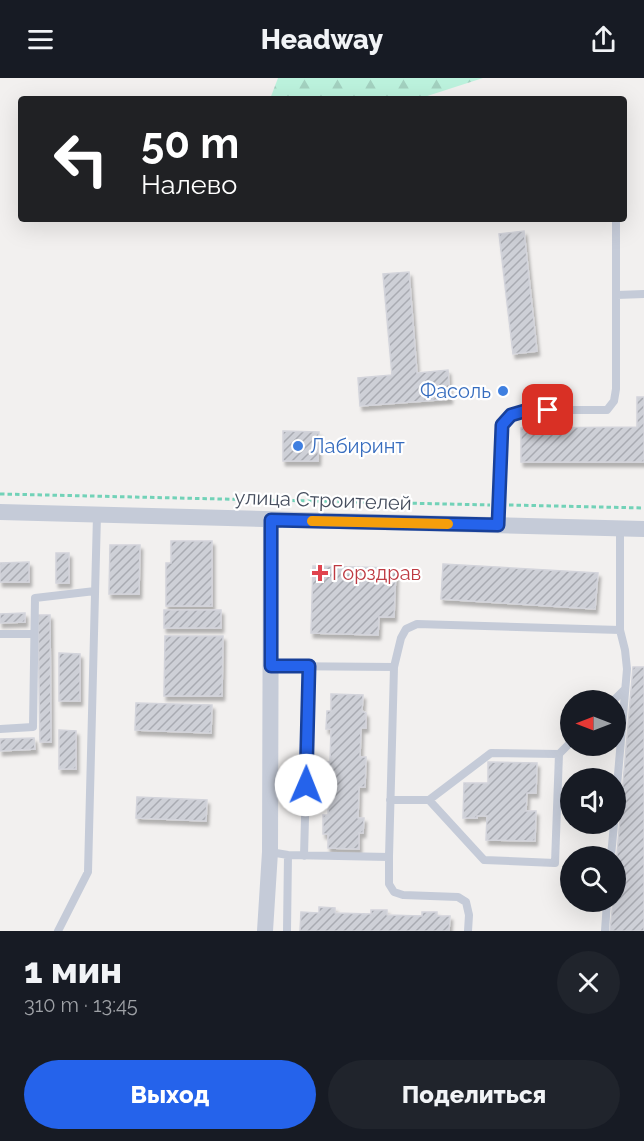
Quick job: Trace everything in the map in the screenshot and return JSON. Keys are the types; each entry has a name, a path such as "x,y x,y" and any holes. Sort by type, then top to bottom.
{"street":[{"name":"улица Строителей","path":"0,512 644,530"},
{"path":"266,931 270,852 271,520"}],"lane":[{"path":"498,525 502,425 511,415 528,410 607,410 614,401 616,389 616,222"},
{"path":"617,295 644,294"},
{"path":"58,931 88,872 97,515"},
{"path":"619,768 627,669 620,630 620,529"},
{"path":"0,729 33,727 35,598 95,591"},
{"path":"468,931 469,915 466,902 458,897 404,895 394,892 389,884 394,667 401,638 406,629 417,624 620,630"},
{"path":"0,634 34,634"},
{"path":"271,666 394,667"},
{"path":"304,856 309,666"},
{"path":"390,800 429,800 491,753 559,754 555,862 484,860 429,800"},
{"path":"270,852 304,856 389,857"},
{"path":"287,931 288,855"},
{"path":"605,931 606,912"}],"path":[{"path":"0,494 489,505"},
{"path":"501,505 644,508"}],"green space":[{"path":"278,78 483,78 427,96 271,96"}],"building":[{"path":"524,231 537,351 513,354 499,234"},
{"path":"409,272 417,373 448,370 450,399 360,406 358,378 392,375 383,274"},
{"path":"637,397 644,397 644,462 521,462 521,428 637,427"},
{"path":"283,431 319,432 318,461 283,461"},
{"path":"171,541 212,541 212,606 166,606 166,563 171,563"},
{"path":"110,545 140,545 139,594 109,594"},
{"path":"56,553 69,553 69,583 56,583"},
{"path":"29,562 29,582 0,582 0,563"},
{"path":"443,564 598,573 595,609 441,599"},
{"path":"313,566 396,568 394,617 379,617 378,635 311,633"},
{"path":"164,610 221,610 221,628 164,628"},
{"path":"25,613 25,622 0,623 0,614"},
{"path":"38,615 50,615 51,742 40,742"},
{"path":"165,636 223,636 222,696 164,696"},
{"path":"59,653 80,654 80,701 59,701"},
{"path":"633,667 644,667 644,931 610,931 612,912 626,912 626,846 618,846 619,834 626,834 626,749"},
{"path":"331,694 363,695 362,711 366,713 366,728 361,728 360,757 366,757 365,787 359,787 358,818 364,818 363,833 359,833 359,849 328,848 328,834 323,834 323,815 328,815 329,783 323,782 324,762 330,762 331,729 326,729 327,711 331,711"},
{"path":"136,703 212,705 211,733 135,730"},
{"path":"59,730 76,731 76,769 59,769"},
{"path":"34,738 35,749 0,751 0,739"},
{"path":"488,762 537,763 536,793 527,793 526,811 536,811 535,841 486,840 487,816 463,818 464,783 488,783"},
{"path":"137,797 207,800 206,821 136,818"},
{"path":"319,907 335,908 335,913 371,914 371,910 387,910 387,915 422,916 422,912 437,912 437,916 450,916 449,931 300,931 301,912 319,913"}],"slow traffic":[{"path":"312,521 448,524"}],"place":[{"name":"Фасоль","path":"503,391"},
{"name":"Лабиринт","path":"298,446"},
{"name":"Горздрав","path":"320,573"}],"route":[{"path":"306,785 309,666 271,666 271,520 498,525 502,425 511,415 528,410 548,410"}]}
